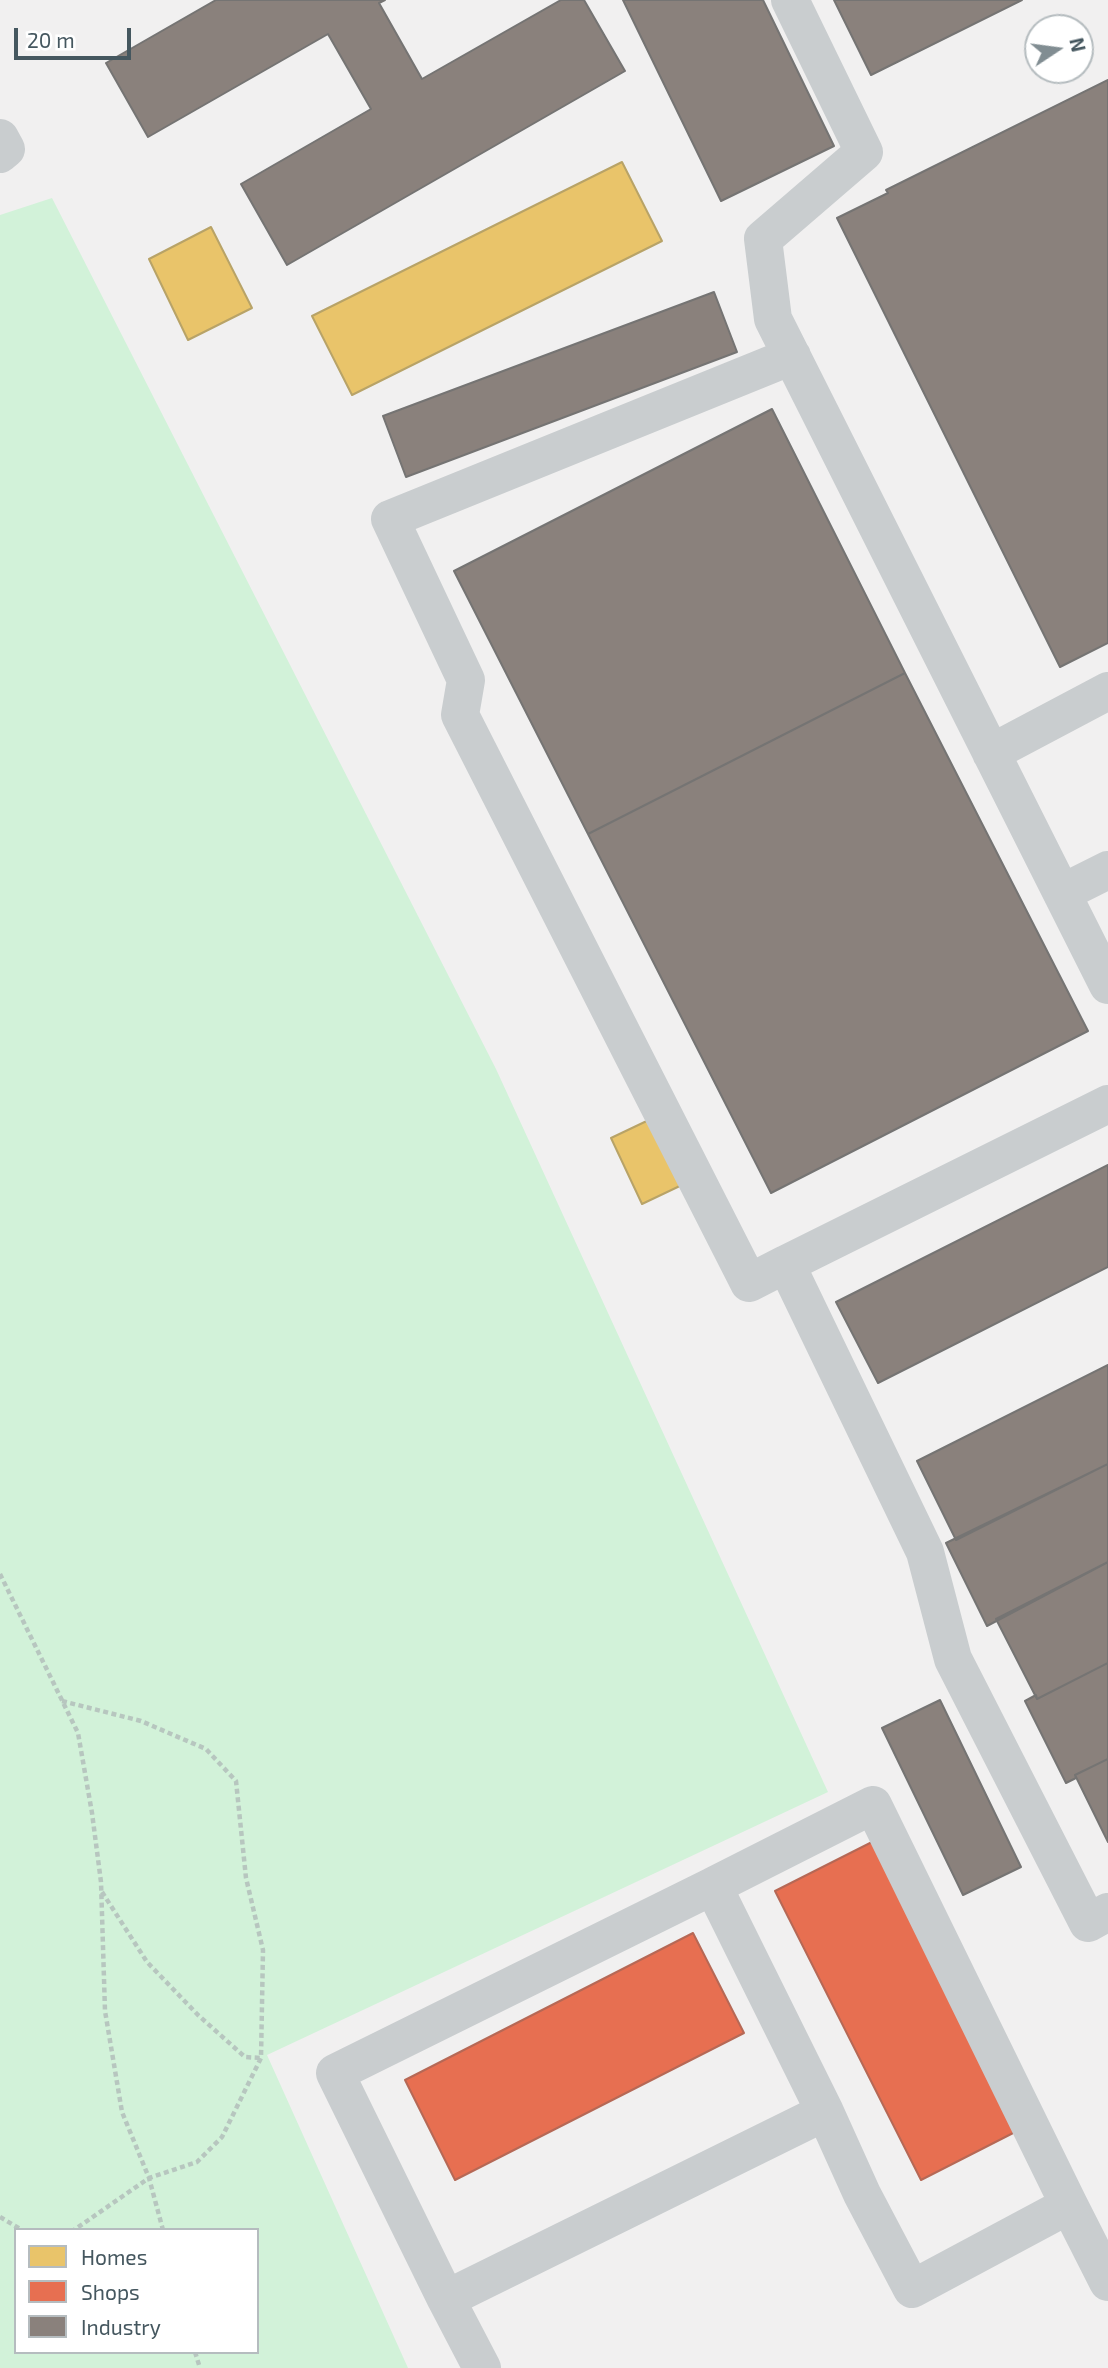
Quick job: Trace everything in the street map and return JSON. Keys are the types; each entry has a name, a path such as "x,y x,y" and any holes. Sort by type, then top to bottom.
{"street":[{"path":"790,0 864,152 763,239 773,319 1108,985"},
{"path":"0,138 6,149 0,154"},
{"path":"792,356 390,519 466,680 460,715 748,1283 1108,1104"},
{"path":"991,753 1108,691"},
{"path":"1062,893 1108,870"},
{"path":"786,1264 925,1552 953,1659 1088,1923 1108,1912"},
{"path":"482,2368 335,2073 873,1805 1108,2283"},
{"path":"713,1886 825,2112 862,2194 912,2289 1069,2205"},
{"path":"446,2299 825,2112"}],"path":[{"path":"0,1574 78,1732 102,1892 105,2011 122,2112 149,2178 162,2228"},
{"path":"62,1701 141,1721 206,1749 236,1781 246,1878 263,1950 261,2058 222,2137 197,2162 149,2178 77,2228"},
{"path":"102,1892 147,1962 245,2057 261,2058"},
{"path":"0,2217 19,2228"}],"green space":[{"path":"52,198 496,1069 828,1792 267,2055 408,2368 0,2368 0,215"}],"building: Homes":[{"path":"622,162 662,241 352,395 312,316"},
{"path":"211,227 252,308 188,340 149,259"},
{"path":"653,1118 684,1184 642,1204 611,1138"}],"building: Shops":[{"path":"874,1841 1021,2129 921,2180 775,1891"},
{"path":"693,1933 744,2033 455,2180 405,2080"}],"building: Industry":[{"path":"216,0 385,0 379,3 422,79 561,0 584,0 625,71 287,265 241,184 371,109 328,34 148,137 106,63"},
{"path":"623,0 763,0 834,146 721,201"},
{"path":"834,0 1022,0 871,75"},
{"path":"1108,80 1108,643 1060,667 837,218 888,193 886,190"},
{"path":"714,292 737,352 406,477 383,416"},
{"path":"772,409 905,673 588,834 454,571"},
{"path":"905,673 1088,1031 771,1193 588,834"},
{"path":"1108,1165 1108,1267 878,1383 836,1302"},
{"path":"1108,1365 1108,1464 956,1540 917,1461"},
{"path":"1108,1464 1108,1562 987,1626 946,1543"},
{"path":"1108,1562 1108,1663 1037,1699 996,1619"},
{"path":"1108,1663 1108,1759 1075,1775 1076,1778 1066,1783 1025,1701 1036,1695 1037,1699"},
{"path":"940,1700 1021,1867 963,1895 882,1728"},
{"path":"1108,1759 1108,1842 1075,1775"}]}
